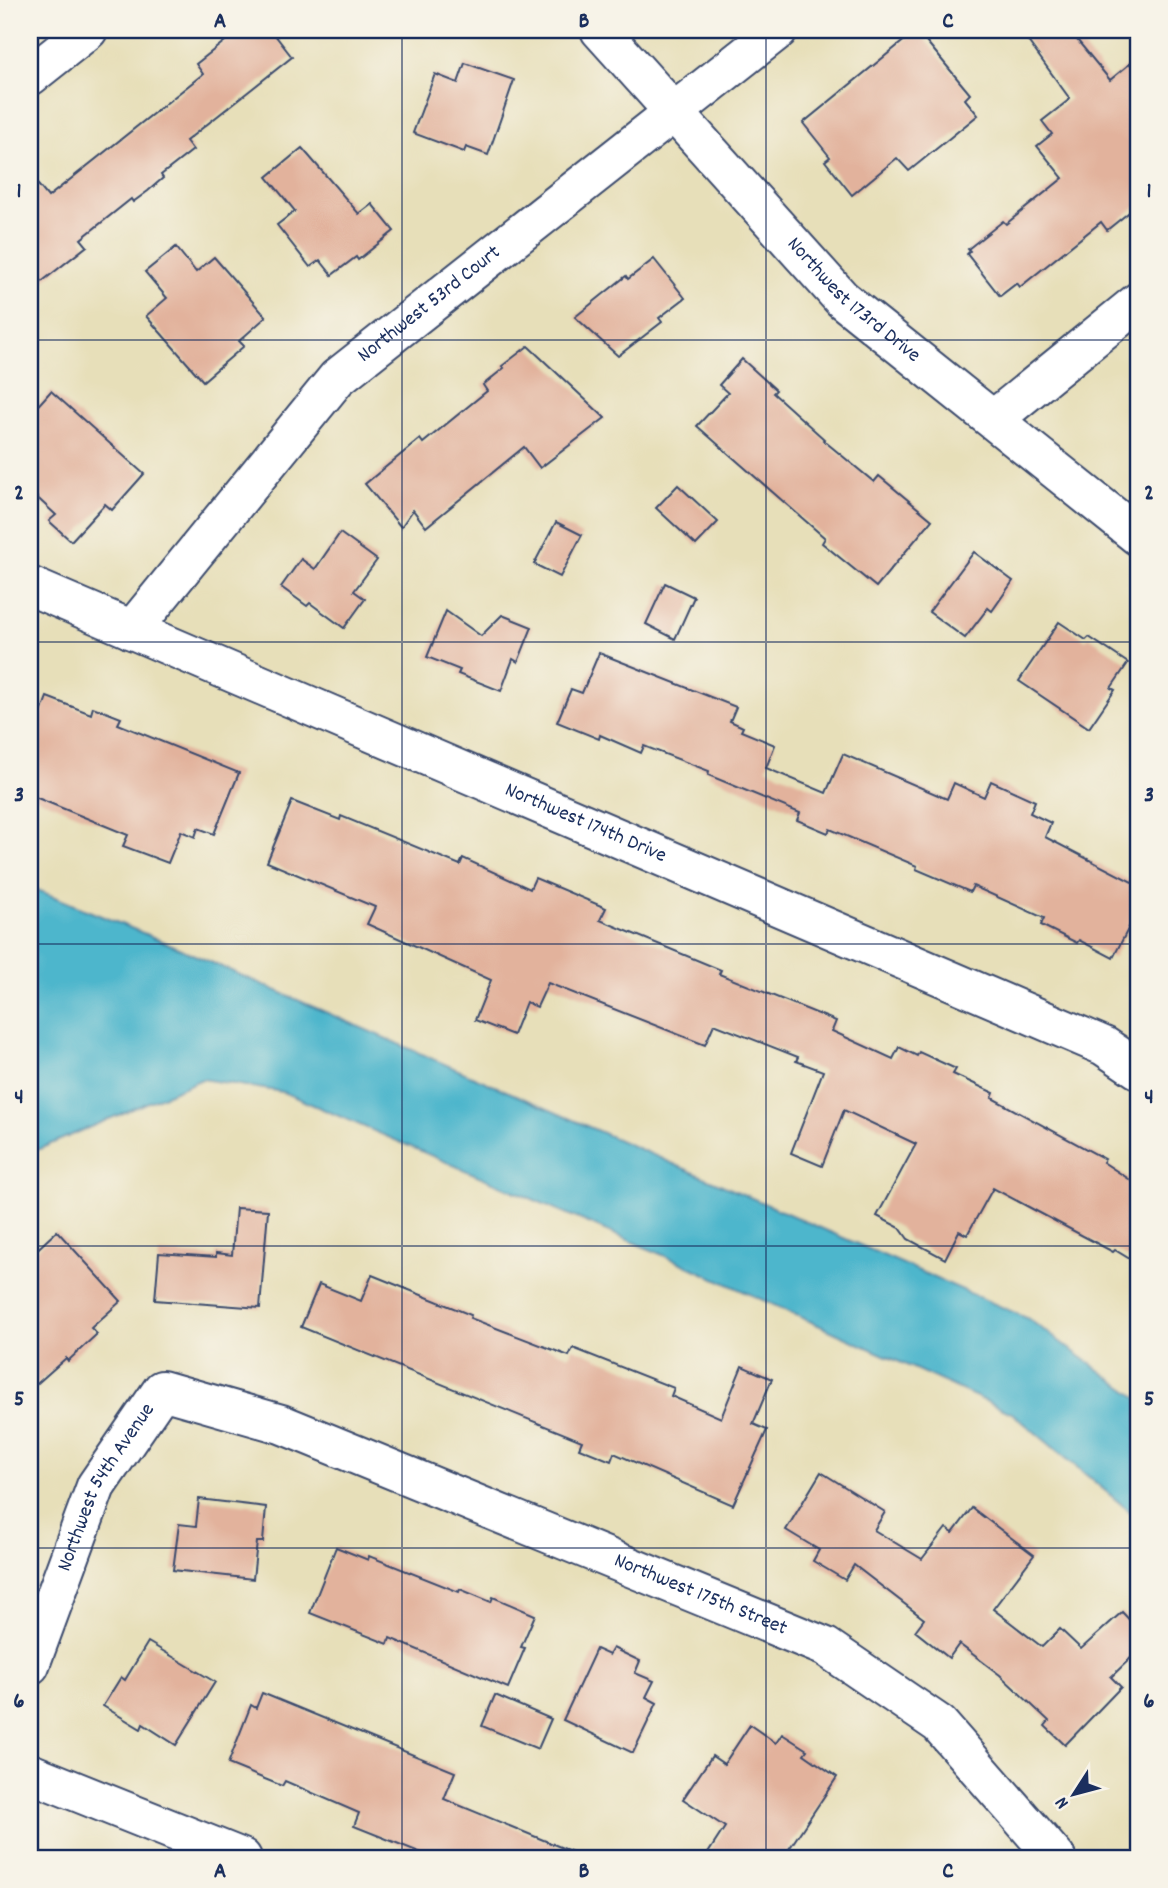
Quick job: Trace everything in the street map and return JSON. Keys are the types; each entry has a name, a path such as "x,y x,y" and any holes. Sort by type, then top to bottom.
{"street":[{"path":"30,76 88,30"},
{"name":"Northwest 173rd Drive","path":"600,30 842,299 1138,536"},
{"name":"Northwest 53rd Court","path":"132,630 337,378 778,30"},
{"path":"994,419 1138,302"},
{"name":"Northwest 174th Drive","path":"30,586 1091,1040 1138,1069"},
{"name":"Northwest 54th Avenue","path":"30,1665 96,1486 162,1390 281,1424"},
{"name":"Northwest 175th Street","path":"281,1424 826,1647 939,1724 1056,1858"},
{"path":"30,1773 242,1858"}],"water":[{"path":"30,887 160,940 1027,1318 1138,1398 1138,1518 1012,1413 677,1261 283,1092 202,1079 30,1153"}],"building":[{"path":"239,30 271,30 292,57 186,141 193,150 161,175 163,178 148,191 133,202 131,199 81,239 87,246 30,291 30,175 48,197 203,74 196,64"},
{"path":"917,30 970,94 965,99 978,115 909,171 897,158 852,195 825,161 830,157 803,123"},
{"path":"1020,30 1069,30 1110,80 1138,57 1138,205 1107,230 1101,222 1020,287 1017,283 1000,296 967,254 970,251 968,249 1003,221 1006,224 1063,178 1037,146 1052,134 1042,121 1070,99"},
{"path":"465,63 514,80 488,155 466,147 464,152 413,133 435,74 458,83"},
{"path":"302,148 359,214 372,204 394,231 358,260 356,257 332,275 320,260 310,267 277,225 295,211 267,177"},
{"path":"176,247 196,272 214,257 266,317 239,341 244,346 203,381 146,316 167,298 145,272"},
{"path":"654,259 685,298 659,318 662,322 618,356 575,317 626,276 628,279"},
{"path":"528,346 605,418 540,468 524,447 426,527 413,510 401,527 365,484 420,439 423,443 487,391 483,385"},
{"path":"742,359 776,390 773,393 823,440 874,482 879,476 932,520 876,587 822,543 825,538 697,426 728,393 719,385"},
{"path":"51,391 144,474 112,510 105,504 71,541 49,521 56,515 30,491 30,419 33,411"},
{"path":"678,485 718,522 696,545 656,508"},
{"path":"556,522 582,535 560,577 534,564"},
{"path":"340,533 377,560 354,591 365,599 344,628 310,603 307,606 281,587 301,559 315,569"},
{"path":"974,552 1013,581 992,611 988,608 965,638 929,612"},
{"path":"665,583 694,597 675,639 646,624"},
{"path":"446,611 481,636 502,615 532,627 518,662 513,659 501,691 458,674 460,670 427,657"},
{"path":"1059,622 1086,640 1089,637 1128,663 1111,688 1115,690 1089,728 1019,681"},
{"path":"599,653 736,707 730,721 743,727 741,731 775,745 766,768 826,793 843,754 947,799 954,783 984,797 991,781 1035,801 1030,813 1051,823 1045,837 1138,885 1138,910 1113,958 1079,940 1077,943 1041,925 1044,918 973,886 970,892 830,829 828,833 797,820 800,813 708,775 709,771 644,746 641,753 600,735 599,739 557,722 571,689 582,693"},
{"path":"47,697 91,714 93,707 121,718 118,724 239,773 214,834 198,828 195,837 181,831 168,863 123,846 128,835 30,795 30,742"},
{"path":"292,801 340,820 341,816 460,865 463,858 530,889 535,878 606,908 600,920 721,970 719,974 836,1021 832,1031 893,1059 899,1047 917,1056 919,1052 956,1069 953,1074 994,1093 992,1098 1105,1159 1103,1162 1138,1185 1138,1264 993,1188 967,1235 959,1231 945,1259 908,1239 900,1228 877,1216 916,1144 844,1110 822,1166 791,1153 823,1071 796,1061 798,1057 714,1024 705,1045 548,983 537,1007 526,1002 513,1035 475,1020 491,980 367,924 375,907 267,862"},
{"path":"236,1208 268,1210 260,1308 155,1300 159,1253 216,1257 216,1253 232,1255"},
{"path":"57,1231 121,1301 91,1328 97,1334 68,1361 66,1358 30,1390 30,1256"},
{"path":"372,1275 471,1315 470,1318 569,1356 573,1348 674,1388 671,1396 721,1418 742,1366 772,1379 753,1424 767,1430 733,1505 614,1453 611,1461 579,1448 582,1441 301,1327 319,1284 361,1301"},
{"path":"821,1472 885,1512 874,1530 922,1559 946,1528 953,1533 972,1508 1034,1555 993,1609 1042,1647 1060,1629 1081,1649 1122,1612 1138,1629 1138,1651 1111,1677 1121,1687 1065,1745 1045,1726 1049,1721 1000,1675 959,1644 949,1658 915,1631 924,1619 854,1565 845,1580 813,1561 819,1550 786,1530"},
{"path":"199,1499 266,1507 263,1542 257,1542 253,1579 173,1570 179,1524 196,1526"},
{"path":"336,1547 368,1560 369,1556 459,1592 460,1589 491,1602 493,1597 535,1615 508,1688 390,1638 388,1644 310,1613"},
{"path":"148,1642 215,1682 176,1745 143,1724 141,1729 103,1706 121,1677 125,1680"},
{"path":"613,1648 640,1661 635,1673 654,1681 646,1697 657,1703 633,1753 563,1720 596,1649 609,1655"},
{"path":"262,1693 455,1772 444,1799 587,1858 434,1858 354,1826 359,1813 285,1781 282,1786 228,1764 251,1705 256,1708"},
{"path":"495,1695 551,1719 538,1749 482,1726"},
{"path":"750,1725 776,1743 782,1734 807,1750 804,1754 837,1777 783,1858 705,1858 725,1827 683,1799 712,1756 724,1764"}]}
